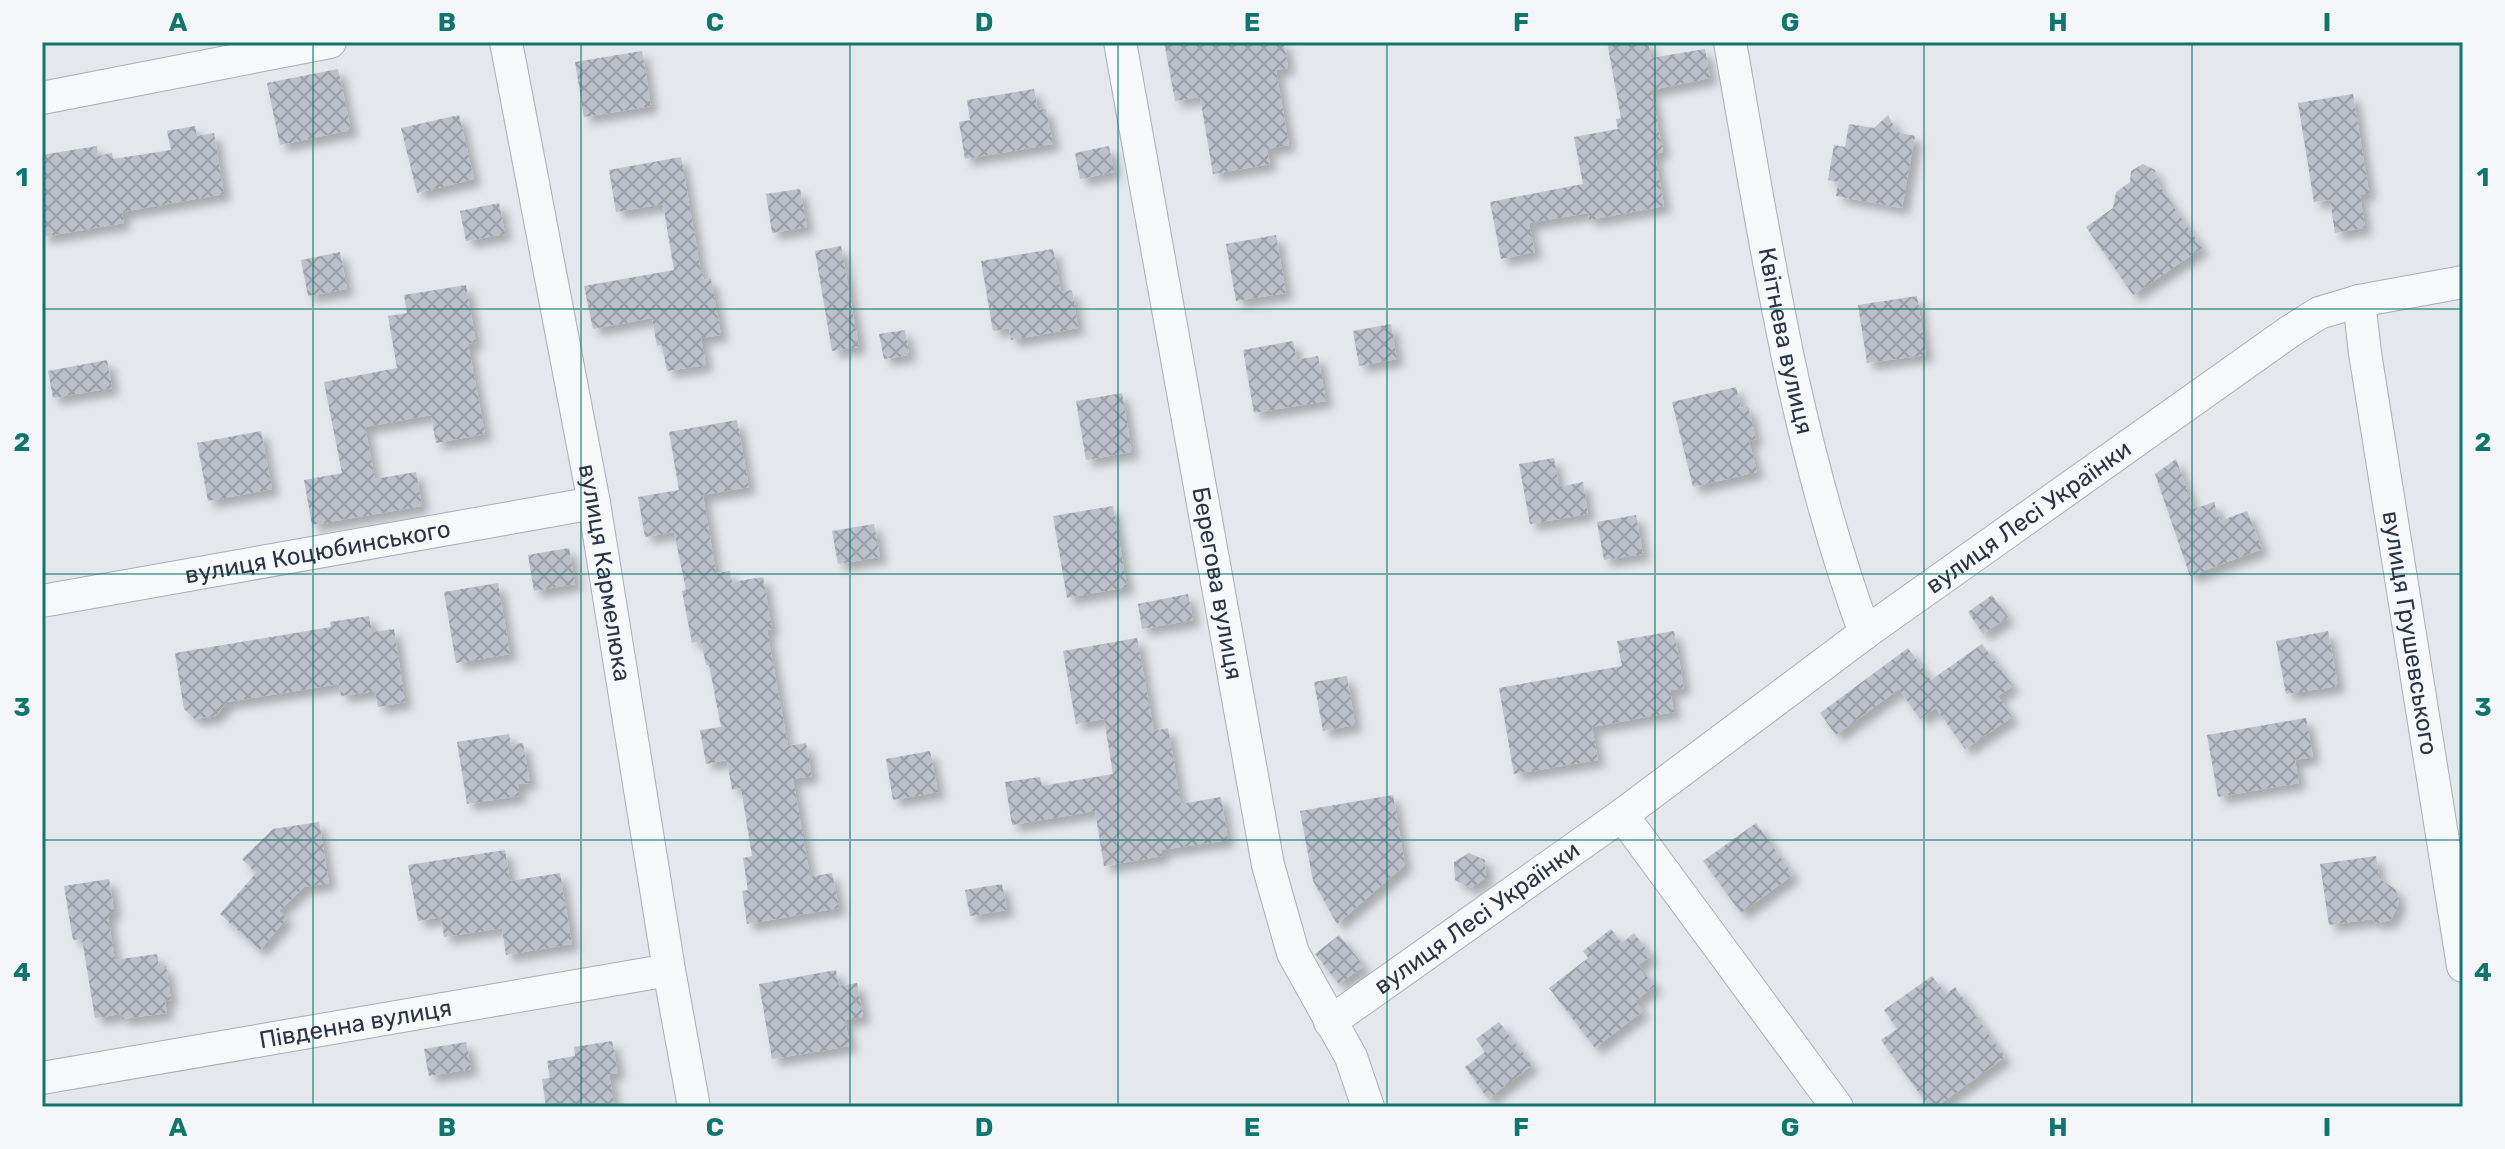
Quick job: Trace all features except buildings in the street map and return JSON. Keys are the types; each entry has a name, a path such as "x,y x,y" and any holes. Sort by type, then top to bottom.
{"street":[{"path":"42,98 330,42"},
{"name":"вулиця Кармелюка","path":"506,42 594,503 694,1107"},
{"name":"Берегова вулиця","path":"1120,42 1268,865 1293,953 1351,1057 1368,1107"},
{"name":"Квітнева вулиця","path":"1730,42 1787,354 1837,549 1865,633"},
{"name":"вулиця Лесі Українки","path":"1330,1022 1622,815 1865,633 2289,332 2319,313 2359,301 2463,282"},
{"name":"вулиця Грушевського","path":"2359,301 2463,966"},
{"name":"вулиця Коцюбинського","path":"42,601 594,503"},
{"path":"1622,815 1837,1107"},
{"name":"Південна вулиця","path":"42,1078 669,970"}]}
